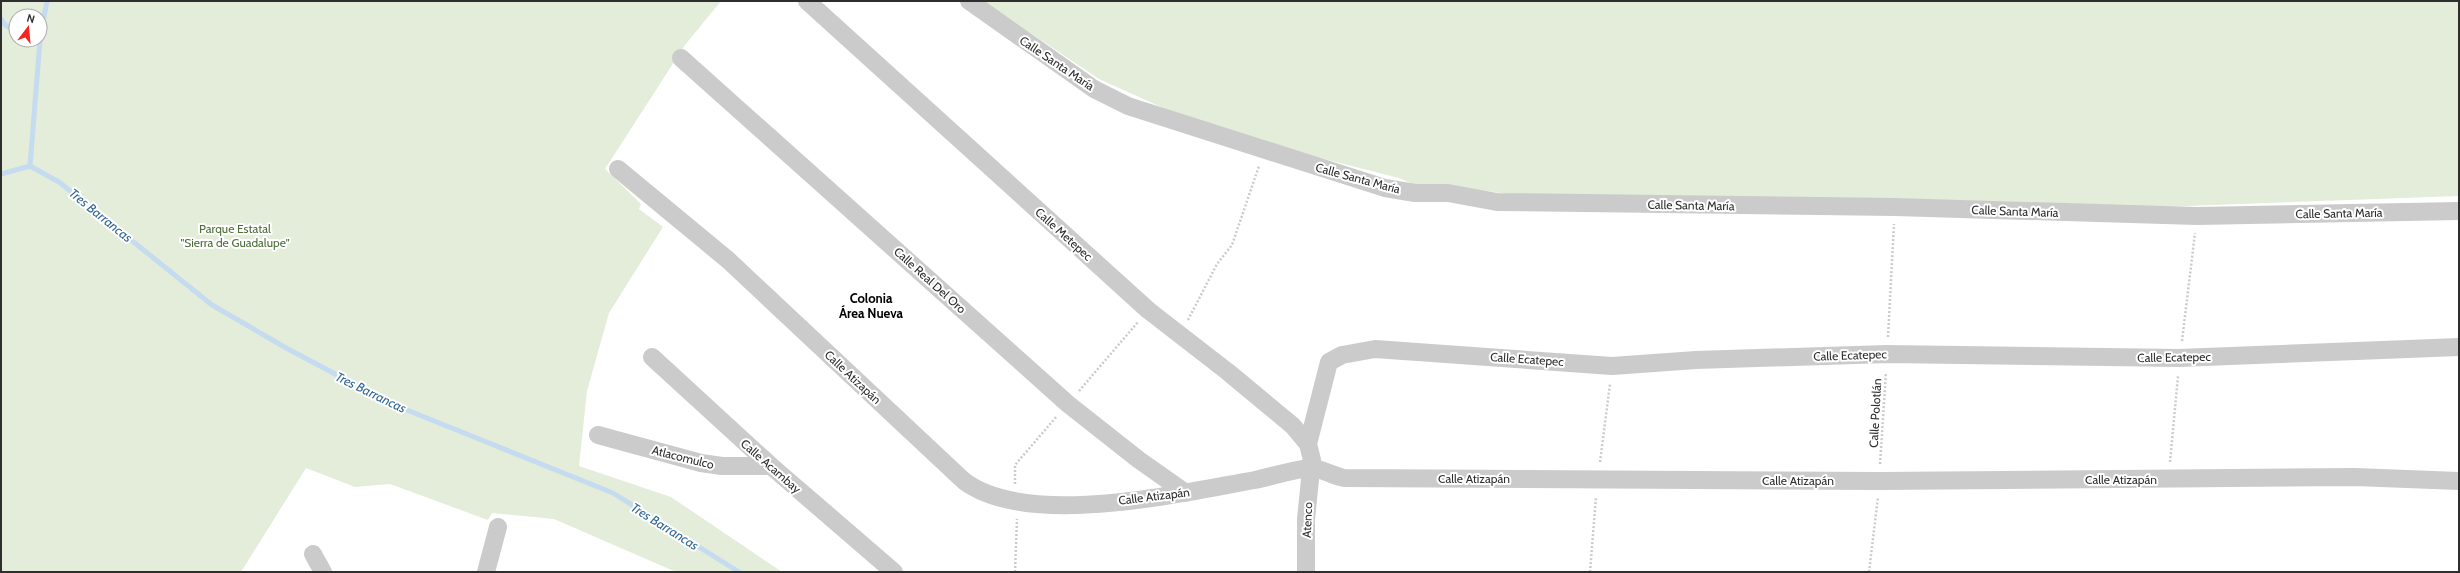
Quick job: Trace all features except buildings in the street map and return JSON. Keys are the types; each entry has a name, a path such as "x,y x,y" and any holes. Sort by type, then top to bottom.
{"street":[{"name":"Calle Metepec","path":"807,1 1148,310 1274,409 1308,444"},
{"name":"Calle Santa María","path":"969,1 1094,88 1128,106 1264,151 1385,188 1415,193 1448,194 1497,202 1895,207 2197,216 2459,211"},
{"name":"Calle Real Del Oro","path":"681,58 1068,404 1139,460 1186,493"},
{"name":"Calle Atizapán","path":"618,169 728,260 964,481 985,494 1032,505 1101,503 1186,493 1312,468 1344,478 1879,481 2355,477 2459,482"},
{"name":"Calle Ecatepec","path":"1308,444 1329,362 1342,355 1369,350 1391,350 1612,366 1696,360 1887,354 2179,358 2459,347"},
{"name":"Calle Acambay","path":"652,357 771,466 894,572"},
{"name":"Atlacomulco","path":"598,435 701,463 722,466 771,466"},
{"path":"1308,444 1312,468"},
{"name":"Atenco","path":"1306,572 1306,519 1312,468"},
{"path":"486,572 498,527"},
{"path":"313,554 322,572"}],"path":[{"path":"1180,335 1217,264 1232,245 1264,151"},
{"name":"Calle Polotlán","path":"1869,572 1879,481 1895,207"},
{"path":"1015,572 1017,538 1015,465 1148,310"}],"green space":[{"name":"Parque Estatal \"Sierra de Guadalupe\"","path":"1,1 721,1 685,45 605,169 641,204 639,209 663,227 609,313 587,391 579,466 671,497 782,572 676,572 554,519 492,513 488,520 390,484 355,487 306,468 241,572 1,572"},
{"path":"983,1 2459,1 2459,196 2105,209 1556,201 1445,185 1415,185 1399,178 1300,153 1194,122 1099,79"}],"waterway":[{"name":"Tres Barrancas","path":"46,8 47,1"},
{"name":"Tres Barrancas","path":"1,19 8,27"},
{"name":"Tres Barrancas","path":"30,166 39,48"},
{"name":"Tres Barrancas","path":"1,174 30,166 59,182 212,305 288,349 392,404 613,493 739,572"}],"district":[{"name":"Colonia Área Nueva","path":"871,306"}]}
